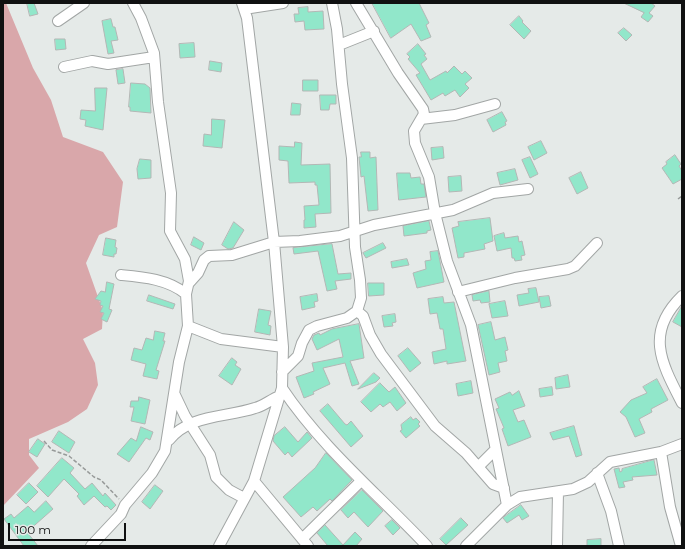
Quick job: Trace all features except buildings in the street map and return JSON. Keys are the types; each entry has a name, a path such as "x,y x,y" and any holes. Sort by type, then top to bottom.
{"street":[{"path":"58,21 84,3"},
{"path":"91,546 121,514 125,505 166,451 169,440 179,362 188,326 186,294 189,283 185,260 170,231 171,193 158,102 154,57 151,41 133,3"},
{"path":"219,546 254,481 281,392 283,347 274,242 247,18 243,6 283,3"},
{"path":"282,372 298,356 302,343 311,329 347,318 356,310 361,298 354,232 352,158 342,84 339,45 332,3"},
{"path":"356,3 398,73 423,108 424,114 417,124 414,136 417,149 429,177 435,213 447,261 471,325 507,505"},
{"path":"339,45 374,31"},
{"path":"64,67 92,61 108,64 154,57"},
{"path":"421,119 455,115 495,104"},
{"path":"189,283 198,273 204,260 209,256 232,255 274,242 323,239 354,232 374,225 453,210 493,193 528,189"},
{"path":"458,292 516,278 568,269 575,266 597,243"},
{"path":"121,275 136,276 171,284 186,294"},
{"path":"682,296 668,313 660,333 660,343 661,359 666,373 682,403"},
{"path":"356,310 363,316 370,334 381,354 435,426 494,484 504,488"},
{"path":"188,326 221,339 283,347"},
{"path":"169,440 174,433 190,424 216,415 237,413 255,408 281,392"},
{"path":"281,392 361,481 427,546"},
{"path":"175,395 190,424 210,455 216,477 229,490 244,498"},
{"path":"466,546 507,505 520,497 558,492 584,485 610,462 661,452 682,444"},
{"path":"478,467 495,450"},
{"path":"661,452 670,507 681,546"},
{"path":"597,474 611,511 619,546"},
{"path":"254,481 305,543 361,481"},
{"path":"557,546 558,492"}],"path":[{"path":"678,199 682,196"},
{"path":"44,442 52,450 69,456 94,477 101,480 125,505"}],"shaded area":[{"path":"3,3 6,3 33,68 51,100 63,137 103,152 123,182 117,227 99,235 86,263 103,311 102,329 83,339 95,363 98,385 87,409 68,422 29,439 29,455 39,468 3,506"}]}
